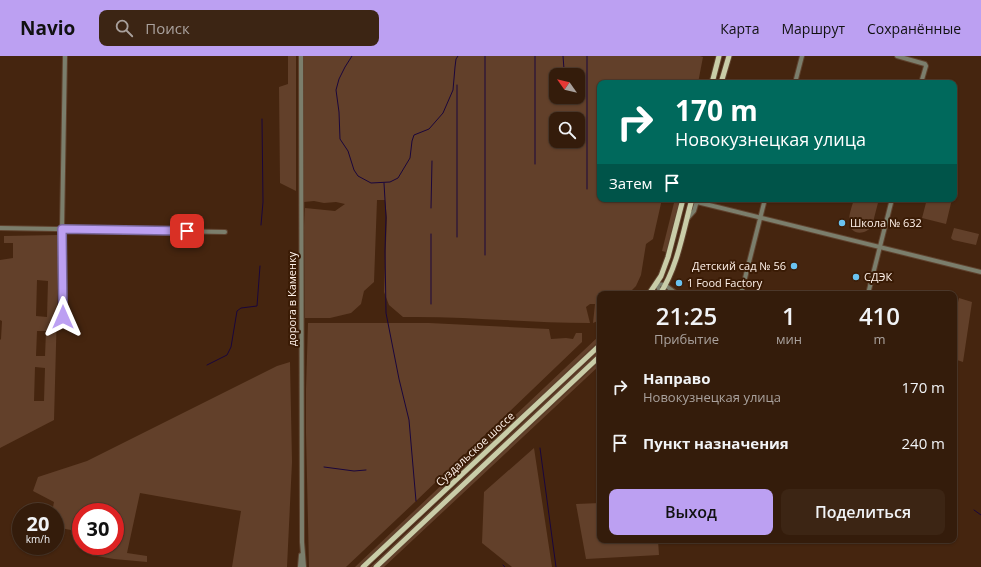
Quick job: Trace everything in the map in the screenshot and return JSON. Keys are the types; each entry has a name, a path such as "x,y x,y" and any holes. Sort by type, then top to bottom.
{"main road":[{"path":"713,80 719,56"},
{"path":"722,80 729,56"},
{"path":"651,291 662,272 668,256 682,202"},
{"path":"663,291 679,248 686,221 694,202"},
{"name":"Суздальское шоссе","path":"363,567 597,348"},
{"name":"Суздальское шоссе","path":"376,567 597,359"}],"street":[{"path":"63,317 62,229 65,56"},
{"name":"дорога в Каменку","path":"301,56 302,542 304,567"},
{"path":"796,80 802,56"},
{"path":"897,56 924,64 926,66 922,80"},
{"path":"702,202 761,218 981,272"},
{"path":"742,291 765,202"},
{"path":"869,291 891,202"},
{"path":"0,228 225,232"},
{"path":"656,284 665,285 673,291"},
{"path":"656,284 661,291"},
{"name":"дорога в Каменку","path":"300,567 302,542"}],"shaded area":[{"path":"288,56 296,56 296,191 280,183 279,87 288,84"},
{"path":"303,56 703,57 699,80 597,80 597,202 661,202 653,239 646,244 641,275 636,286 631,291 597,291 597,321 593,323 595,304 590,304 586,307 590,323 403,317 389,305 384,292 387,218 385,200 377,200 374,282 364,291 361,304 351,313 330,318 305,318 305,208 335,211 345,204 336,202 324,203 314,201 304,202"},
{"path":"674,202 679,202 666,252 662,251"},
{"path":"853,202 878,202 872,226 862,233 852,229 849,221"},
{"path":"926,202 951,202 946,224 922,218"},
{"path":"954,228 979,234 976,245 953,240 951,238"},
{"path":"59,235 54,420 0,448 0,340 2,321 0,320 0,260 13,258 13,243 4,243 4,236","holes":["37,280 48,281 47,317 36,316","37,331 46,331 45,356 36,356","35,367 45,368 44,401 34,401"]},
{"path":"959,298 972,302 963,362 957,360 957,306"},
{"path":"308,323 429,323 549,329 551,339 573,339 576,333 582,333 582,342 346,567 309,567 306,433"},
{"path":"597,338 597,343 361,567 355,567"},
{"path":"597,353 597,356 372,567 370,567"},
{"path":"290,362 292,462 287,567 232,567 241,511 140,493 127,553 147,556 147,562 91,555 124,555 124,503 72,503 72,531 64,529 64,503 54,503 33,491 38,477 87,461 277,366"},
{"path":"597,364 597,368 384,567 380,567"},
{"path":"534,448 552,567 512,567 482,543 484,492"},
{"path":"597,503 597,543 658,543 659,555 586,559 576,504"}],"waterway":[{"path":"352,56 339,79 336,90 339,112 340,139 348,151 354,170 358,176 371,183 390,182 398,178 410,158 414,135 429,129 443,113 453,90 456,59 458,56"},
{"path":"485,56 485,255"},
{"path":"535,56 535,164"},
{"path":"563,56 564,68"},
{"path":"587,56 587,189"},
{"path":"457,85 457,237"},
{"path":"261,225 263,202 262,119"},
{"path":"431,208 432,161"},
{"path":"384,183 386,217 386,313 409,420 416,501"},
{"path":"431,234 431,304"},
{"path":"207,365 227,355 231,347 237,311 241,308 257,306 260,266"},
{"path":"540,448 556,567"},
{"path":"324,467 354,471 366,470"},
{"path":"974,510 981,515"}],"place":[{"name":"Школа № 632","path":"842,223"},
{"name":"Детский сад № 56","path":"794,266"},
{"name":"СДЭК","path":"856,277"},
{"name":"1 Food Factory","path":"679,283"}],"route":[{"path":"63,317 62,229 187,231"}]}
